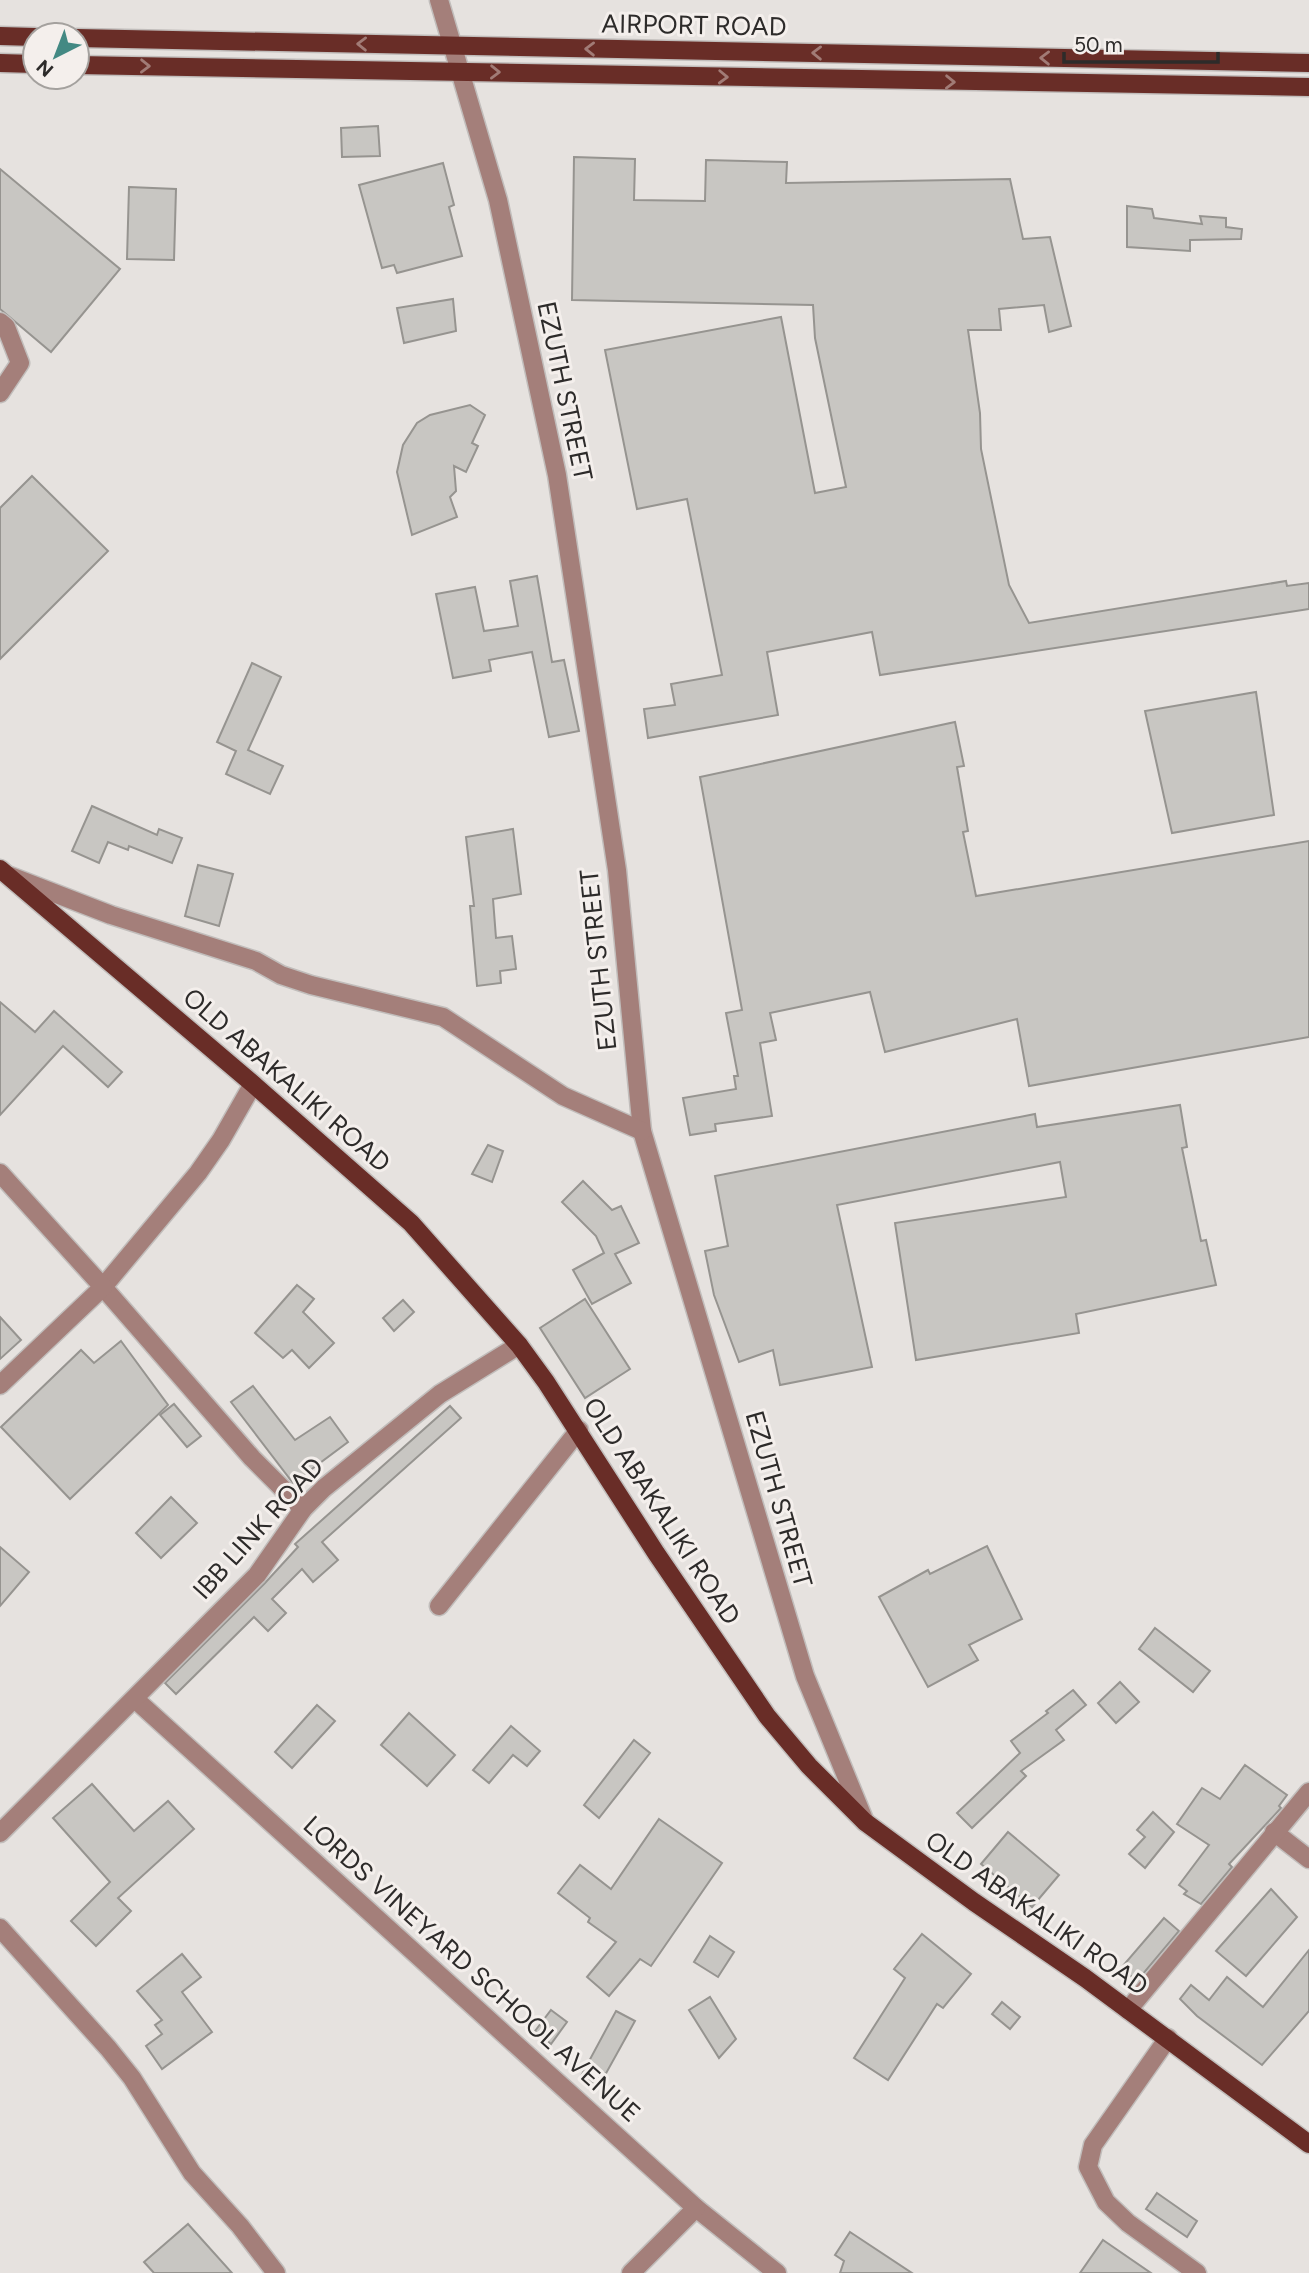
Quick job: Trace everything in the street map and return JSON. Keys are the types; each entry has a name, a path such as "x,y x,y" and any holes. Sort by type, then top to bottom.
{"main road":[{"path":"0,36 21,37"},
{"name":"AIRPORT ROAD","path":"91,38 1309,63"},
{"path":"0,63 21,64"},
{"name":"AIRPORT ROAD","path":"91,65 1309,87"},
{"name":"OLD ABAKALIKI ROAD","path":"3,872 253,1084 411,1223 519,1345 579,1430 656,1553 767,1716 809,1766 865,1822 1168,2038 1309,2144"}],"street":[{"name":"EZUTH STREET","path":"439,0 463,71 498,200 557,475 617,870 642,1131 805,1676 865,1822"},
{"path":"0,322 6,327 20,363 0,393"},
{"path":"3,872 111,915 256,961 281,975 311,985 443,1017 563,1096 642,1131"},
{"path":"0,1385 103,1287 198,1173 253,1084"},
{"path":"0,1173 252,1458 303,1509"},
{"name":"IBB LINK ROAD","path":"0,1833 136,1700 194,1634 270,1561 303,1509 391,1432 440,1394 519,1345"},
{"path":"439,1606 579,1430"},
{"name":"LORDS VINEYARD SCHOOL AVENUE","path":"136,1700 696,2208 777,2273"},
{"path":"1128,2010 1309,1792"},
{"path":"1274,1832 1309,1859"},
{"path":"0,1928 108,2048 132,2078 192,2173 240,2226 276,2273"},
{"path":"1168,2038 1093,2145 1088,2167 1105,2202 1128,2223 1197,2273"},
{"path":"631,2273 696,2208"}],"building":[{"path":"378,126 380,156 342,157 341,128"},
{"path":"574,157 635,159 634,200 705,201 706,160 787,162 786,183 1010,179 1023,239 1050,237 1071,326 1049,332 1044,305 999,309 1001,330 968,330 980,413 981,449 1009,585 1029,623 1286,581 1287,586 1309,583 1309,609 880,675 872,632 767,652 778,715 648,738 644,709 675,705 671,684 722,675 687,499 637,509 605,350 781,317 815,493 846,487 815,338 813,305 572,300"},
{"path":"443,163 454,205 449,207 462,256 397,273 394,265 382,268 359,185"},
{"path":"0,169 120,269 51,352 0,309"},
{"path":"129,187 176,189 174,260 127,259"},
{"path":"1127,206 1152,209 1154,218 1202,224 1200,216 1226,218 1226,227 1242,229 1241,239 1190,240 1190,251 1127,247"},
{"path":"453,299 456,331 404,343 397,308"},
{"path":"470,405 485,415 472,443 478,446 466,472 454,466 456,491 450,497 457,517 412,535 397,472 403,445 417,423 430,415"},
{"path":"32,476 108,551 0,659 0,508"},
{"path":"537,576 552,662 564,660 579,731 549,737 532,652 489,660 491,671 453,678 436,594 475,587 484,631 518,626 510,581"},
{"path":"252,663 281,677 248,750 283,766 270,794 226,774 236,751 217,742"},
{"path":"1256,692 1274,815 1172,833 1145,711"},
{"path":"955,722 964,766 957,767 968,831 963,832 976,896 1309,841 1309,1037 1029,1086 1017,1019 885,1052 870,992 770,1013 776,1040 760,1043 772,1116 715,1124 716,1131 690,1135 683,1098 736,1089 734,1076 738,1076 726,1013 742,1010 700,777"},
{"path":"92,806 157,835 159,829 182,838 172,863 129,846 128,850 108,842 99,863 72,851"},
{"path":"513,829 521,894 493,899 496,938 512,936 516,969 500,971 501,983 477,986 470,906 474,906 466,837"},
{"path":"198,865 233,874 219,926 185,916"},
{"path":"0,1002 35,1032 54,1011 122,1072 108,1087 63,1046 0,1115"},
{"path":"1180,1105 1187,1147 1182,1148 1201,1241 1206,1240 1216,1285 1076,1314 1079,1333 916,1360 895,1223 1066,1197 1060,1162 837,1205 872,1367 780,1385 773,1350 739,1362 714,1295 705,1251 728,1246 715,1176 1035,1114 1037,1127"},
{"path":"488,1145 503,1151 492,1182 472,1174"},
{"path":"583,1181 612,1210 621,1206 639,1243 615,1254 631,1283 592,1304 573,1270 604,1253 596,1236 562,1202"},
{"path":"297,1285 314,1299 303,1312 334,1343 309,1368 292,1350 283,1358 255,1333"},
{"path":"585,1299 630,1369 585,1398 540,1328"},
{"path":"403,1300 414,1312 394,1331 383,1318"},
{"path":"0,1317 21,1340 0,1359"},
{"path":"121,1341 168,1405 70,1499 1,1427 81,1350 94,1363"},
{"path":"253,1386 295,1440 330,1417 348,1442 293,1483 231,1402"},
{"path":"174,1404 201,1436 187,1447 160,1415"},
{"path":"450,1406 461,1418 322,1542 338,1560 313,1582 302,1569 272,1599 286,1613 268,1631 254,1617 176,1694 165,1683 265,1583 298,1547 295,1544"},
{"path":"171,1497 197,1523 161,1558 136,1533"},
{"path":"987,1546 1022,1619 969,1645 978,1660 928,1687 879,1597 928,1570 930,1574"},
{"path":"0,1547 29,1572 0,1606"},
{"path":"1155,1628 1210,1671 1193,1692 1139,1649"},
{"path":"1120,1682 1139,1702 1116,1723 1098,1703"},
{"path":"1073,1690 1086,1705 1056,1730 1064,1740 1021,1771 1026,1776 972,1828 957,1813 1020,1753 1011,1741"},
{"path":"317,1705 335,1721 292,1768 275,1752"},
{"path":"409,1713 455,1755 427,1786 381,1745"},
{"path":"511,1726 540,1751 527,1766 513,1755 489,1783 473,1770"},
{"path":"634,1740 650,1753 599,1818 584,1805"},
{"path":"1245,1765 1287,1795 1279,1806 1281,1808 1229,1864 1232,1867 1201,1904 1184,1894 1187,1891 1179,1885 1209,1845 1177,1824 1202,1788 1220,1799"},
{"path":"92,1784 134,1831 168,1801 194,1829 118,1898 131,1911 96,1946 71,1921 110,1882 53,1818"},
{"path":"1153,1812 1174,1832 1145,1868 1129,1854 1145,1837 1137,1830"},
{"path":"659,1819 722,1863 651,1966 640,1959 609,1996 587,1977 616,1942 588,1922 590,1918 558,1893 580,1865 611,1889"},
{"path":"1008,1832 1059,1875 1032,1907 981,1864"},
{"path":"1271,1889 1297,1917 1246,1976 1216,1951"},
{"path":"1164,1918 1179,1931 1137,1981 1121,1968"},
{"path":"922,1934 971,1974 943,2008 937,2004 888,2080 854,2058 905,1978 894,1969"},
{"path":"710,1936 734,1952 718,1977 694,1962"},
{"path":"1309,1950 1309,2011 1262,2065 1197,2016 1180,1999 1191,1985 1209,2000 1227,1977 1263,2007"},
{"path":"182,1954 201,1977 182,1992 212,2032 162,2069 146,2046 162,2034 155,2025 162,2020 137,1991"},
{"path":"710,1997 736,2039 719,2058 689,2010"},
{"path":"1002,2002 1020,2017 1010,2029 992,2014"},
{"path":"551,2010 567,2022 551,2044 535,2031"},
{"path":"616,2011 635,2021 599,2086 581,2076"},
{"path":"1157,2193 1197,2221 1187,2237 1146,2209"},
{"path":"188,2224 232,2273 154,2273 144,2262"},
{"path":"850,2232 912,2273 840,2273 844,2261 835,2255"},
{"path":"1103,2240 1151,2273 1080,2273"}]}
